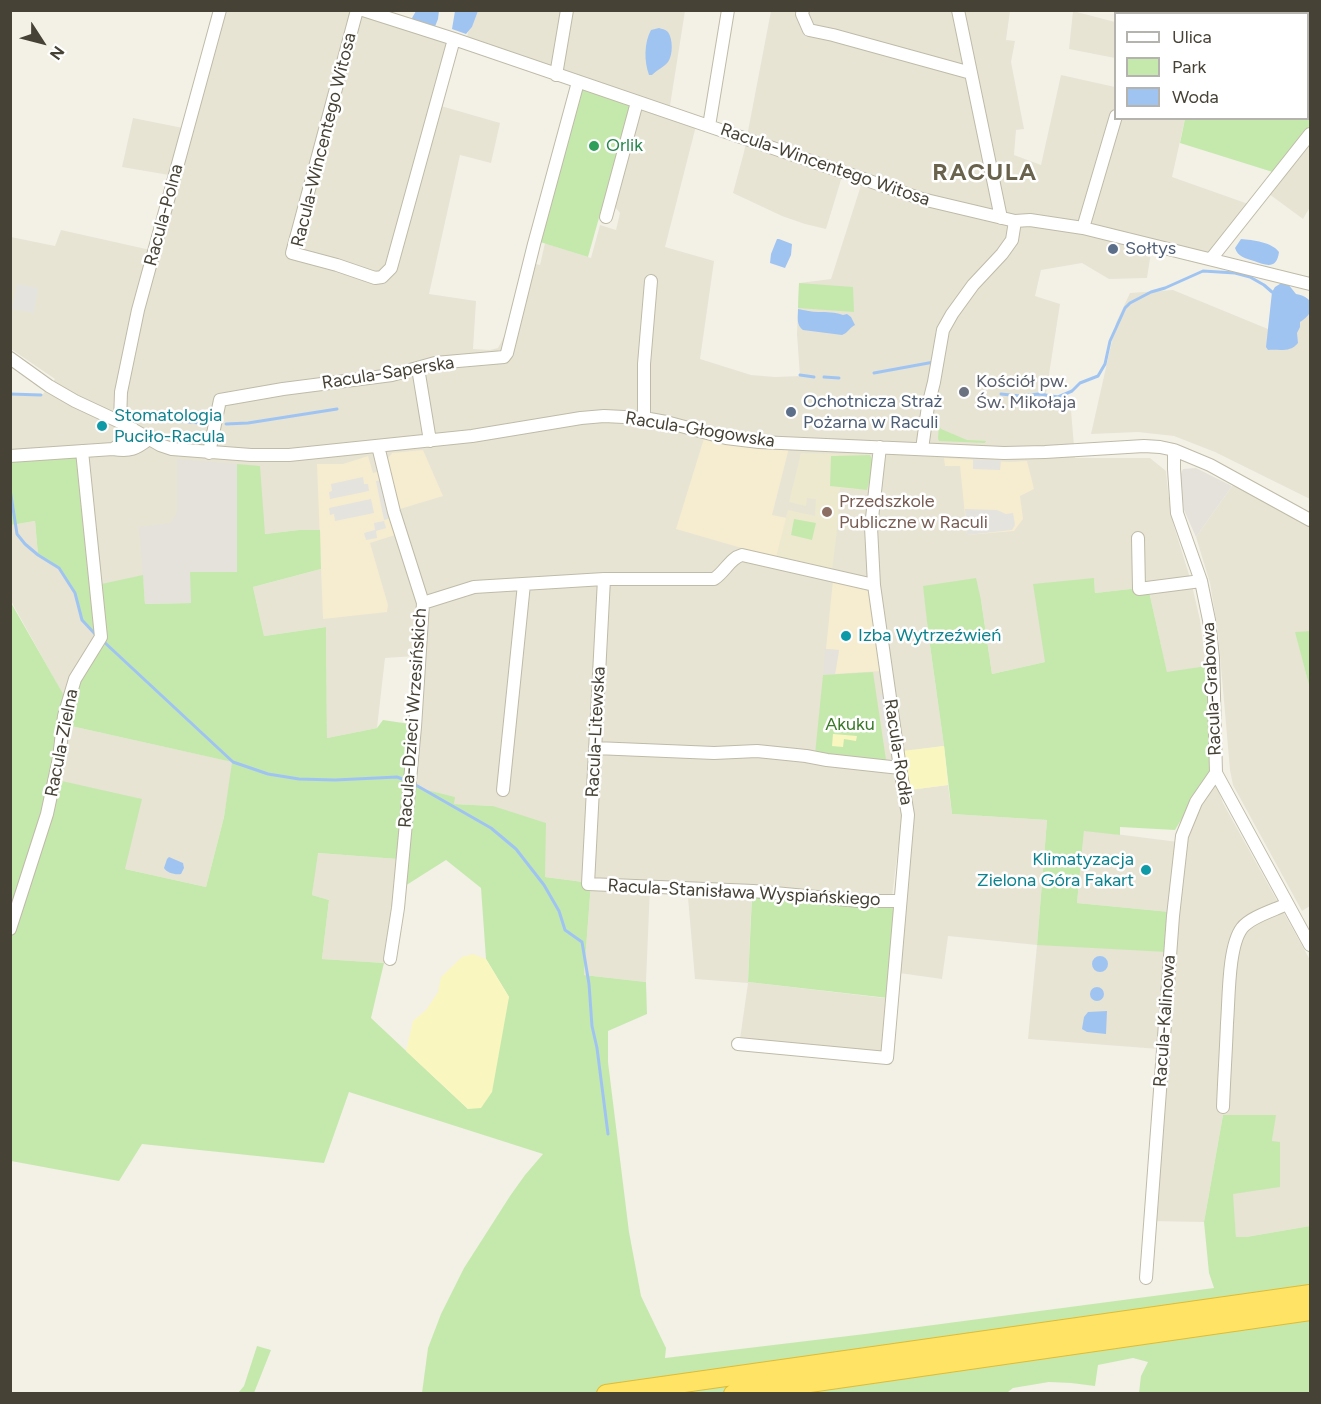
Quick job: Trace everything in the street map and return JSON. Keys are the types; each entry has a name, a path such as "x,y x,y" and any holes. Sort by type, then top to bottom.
{"highway":[{"path":"733,1394 839,1370 1311,1294"},
{"path":"606,1394 839,1370 1311,1311"}],"street":[{"name":"Racula-Polna","path":"120,422 121,392 138,310 220,10"},
{"name":"Racula-Wincentego Witosa","path":"357,10 292,253 375,278 382,277 392,268 454,39"},
{"name":"Racula-Wincentego Witosa","path":"363,10 922,199 1015,221 1030,220 1083,228 1311,284"},
{"path":"556,75 567,10"},
{"path":"709,126 728,10"},
{"path":"802,10 809,30 833,34 971,74"},
{"path":"958,10 1001,218"},
{"name":"Racula-Saperska","path":"208,453 220,400 283,389 392,375 435,363 502,358 506,354 578,82"},
{"path":"606,217 637,102"},
{"path":"1083,228 1115,120"},
{"path":"1211,259 1311,134"},
{"path":"922,449 928,406 944,330 952,314 973,285 1012,240 1015,221"},
{"path":"644,418 644,364 651,281"},
{"name":"Racula-Głogowska","path":"10,358 64,395 172,449 271,456 505,432 603,416 644,418 743,441 844,447 1045,453 1144,446 1174,450 1210,465 1311,520"},
{"path":"418,368 430,441"},
{"path":"113,449 122,443 133,429"},
{"path":"10,456 113,449 125,451 149,439"},
{"name":"Racula-Dzieci Wrzesińskich","path":"378,446 394,512 423,603 415,727 398,908 390,959"},
{"name":"Racula-Rodła","path":"738,1044 887,1058 908,815 874,585 871,527 880,447"},
{"name":"Racula-Grabowa","path":"1174,450 1177,513 1202,581 1209,620 1213,658 1216,773 1311,945"},
{"name":"Racula-Zielna","path":"10,929 47,814 59,758 64,716 75,679 99,640 82,451"},
{"path":"1138,538 1138,589 1202,581"},
{"path":"423,603 474,587 604,579 714,579 736,557 742,555 874,585"},
{"name":"Racula-Litewska","path":"588,884 604,579"},
{"path":"503,790 524,584"},
{"path":"595,748 714,753 757,751 900,768"},
{"name":"Racula-Kalinowa","path":"1146,1278 1173,916 1182,836 1196,802 1216,773"},
{"name":"Racula-Stanisława Wyspiańskiego","path":"588,884 753,891 859,901 900,901"},
{"path":"1223,1107 1229,999 1233,952 1237,937 1251,920 1287,904"}],"shaded area":[{"path":"1137,10 1208,11 1208,12 1137,12"},
{"path":"220,11 372,11 452,38 434,104 500,123 491,163 460,155 429,294 476,301 473,349 490,350 498,348 525,297 532,263 540,265 545,243 591,258 600,225 616,230 620,213 614,206 637,115 643,110 696,126 665,247 714,261 700,359 751,375 775,377 800,376 797,334 799,283 831,279 864,176 844,170 826,229 782,216 733,193 744,152 771,11 1010,11 1006,40 1015,41 1011,62 1024,129 1016,130 1014,155 1041,165 1061,75 1114,87 1114,120 1185,120 1172,177 1254,206 1213,260 1152,246 1147,278 1109,279 1082,263 1041,270 1035,296 1060,304 1045,400 1070,398 1075,458 1150,458 1166,471 1173,523 1200,620 1206,666 1167,673 1148,587 1095,593 1094,579 1045,662 992,674 981,600 924,586 944,746 902,752 906,817 898,848 892,897 752,890 748,982 893,999 885,1059 739,1046 748,983 695,979 687,886 650,887 646,982 584,975 591,883 545,877 493,806 454,804 454,797 422,789 408,781 415,656 385,658 377,728 327,738 326,627 264,636 253,587 321,569 320,530 265,534 237,465 237,572 91,586 11,461 11,394 43,394 55,379 11,349 11,237 55,246 61,230 155,251 175,176 122,167 133,118 188,129"},
{"path":"478,11 685,11 669,112 466,42"},
{"path":"1073,11 1114,22 1114,58 1069,49"},
{"path":"1310,136 1310,207 1303,219 1265,191"},
{"path":"17,284 38,288 34,313 12,309"},
{"path":"1173,290 1268,329 1273,302 1310,312 1310,499 1215,452 1174,436 1138,432 1091,434 1116,323 1130,293"},
{"path":"705,435 789,448 772,515 787,518 776,558 676,529"},
{"path":"423,450 443,496 400,509 390,477 388,458 392,453"},
{"name":"Przedszkole Publiczne w Raculi","path":"801,453 870,455 872,457 867,490 840,488 832,571 776,558 788,510 815,516 816,499 807,498 806,506 789,502"},
{"path":"368,456 373,473 381,471 398,534 370,543 388,605 387,612 323,619 317,464 343,464"},
{"path":"944,458 1027,461 1034,489 1020,496 1023,519 1014,531 967,535 960,466 945,466"},
{"path":"177,459 237,464 237,572 191,603 145,604 139,527 171,523 177,513"},
{"path":"973,459 1001,460 1000,470 973,469"},
{"path":"1196,468 1232,486 1196,537 1184,510 1180,476 1183,469"},
{"path":"363,477 364,484 368,484 369,491 330,499 331,484"},
{"path":"383,480 391,518 384,520 376,481"},
{"path":"1232,486 1239,487 1310,527 1310,631 1296,633 1310,689 1310,906 1302,911 1233,785 1230,770 1218,632 1210,583 1196,537"},
{"path":"371,499 374,513 335,521 334,514 330,515 329,508"},
{"path":"965,509 1013,513 1015,525 1012,530 967,535"},
{"path":"35,521 38,555 59,568 75,593 82,620 99,638 66,700 11,601 10,525"},
{"path":"384,521 386,528 376,531 377,538 366,540 364,533 375,530 374,523"},
{"path":"833,580 869,590 881,671 835,674 839,650 826,649"},
{"path":"825,649 839,650 835,674 823,675"},
{"path":"886,694 893,742 886,743 879,695"},
{"path":"62,724 233,762 224,817 206,887 125,869 53,779"},
{"path":"1213,776 1223,803 1310,960 1310,1226 1236,1237 1232,1194 1272,1141 1275,1115 1223,1115 1204,1222 1150,1221 1159,1049 1028,1039 1037,945 1170,912 1077,903 1084,830 1178,842"},
{"path":"948,785 952,814 1047,820 1037,945 948,936 942,979 899,973 909,790"},
{"path":"317,853 399,859 391,935 384,963 322,959 329,900 312,895"}],"green space":[{"path":"1208,10 1310,11 1310,136 1279,174 1180,143 1185,120 1309,120 1309,12 1208,12"},
{"path":"582,89 589,89 631,104 588,257 537,241"},
{"path":"799,283 853,287 854,312 798,308"},
{"path":"939,425 941,429 967,440 986,441 985,443 939,441"},
{"path":"870,455 872,467 867,490 830,486 831,456"},
{"path":"79,457 92,586 143,575 145,604 191,603 190,572 237,572 237,464 260,466 265,534 320,530 321,569 253,587 264,636 326,627 327,738 377,728 383,720 410,724 408,781 423,789 455,797 454,804 493,806 546,823 545,877 591,883 584,975 646,982 647,1014 608,1031 608,1062 629,1232 641,1296 666,1348 665,1358 1214,1288 1209,1273 1204,1222 1223,1115 1276,1115 1272,1141 1280,1142 1280,1187 1233,1194 1236,1237 1310,1226 1310,1393 1139,1393 1141,1376 1148,1362 1133,1358 1098,1365 1095,1386 1049,1382 1013,1388 1000,1394 422,1393 428,1348 441,1314 464,1268 510,1196 543,1154 349,1092 324,1163 142,1144 119,1181 11,1161 10,601 66,699 99,638 82,620 74,593 59,568 38,555 35,521 11,525 11,461","holes":["62,724 232,762 224,817 206,887 125,869 142,799 53,779","318,853 398,859 397,891 446,860 481,888 486,959 509,997 468,1109 371,1018 384,963 322,959 329,900 312,895"]},
{"path":"794,519 816,523 812,540 791,535"},
{"path":"976,578 992,674 1045,662 1033,584 1094,578 1095,593 1148,587 1167,672 1206,666 1210,724 1210,772 1175,830 1120,827 1120,835 1084,831 1077,903 1170,912 1167,952 1037,945 1047,820 952,814 923,586"},
{"path":"1310,631 1310,689 1295,632"},
{"name":"Akuku","path":"873,672 886,760 815,754 823,675"},
{"path":"752,896 896,904 888,998 748,982"},
{"path":"257,1346 271,1350 254,1393 238,1393 244,1386"}],"sand":[{"path":"833,734 857,736 856,741 844,739 843,747 832,746"},
{"path":"944,746 948,785 909,790 902,751"},
{"path":"473,954 486,959 509,997 492,1092 481,1108 468,1109 406,1051 413,1021 426,1010 438,992 441,977 462,957"}],"water":[{"path":"416,11 439,11 434,29 414,23 412,18"},
{"path":"455,11 478,11 472,27 466,34 452,29"},
{"path":"659,28 666,30 670,35 672,51 666,64 649,75 646,64 647,41 651,30"},
{"path":"777,239 792,244 791,255 785,268 770,263"},
{"path":"1241,239 1262,242 1276,249 1279,252 1274,264 1267,265 1242,257 1235,248"},
{"path":"1283,282 1288,284 1296,294 1307,298 1312,306 1309,314 1300,322 1297,333 1298,343 1295,346 1288,349 1268,350 1266,347 1272,292"},
{"path":"798,309 847,314 855,325 842,335 803,330 798,323"},
{"path":"169,857 183,863 184,868 181,874 171,873 164,868"},
{"path":"1100,956 1108,964 1100,972 1092,964"},
{"path":"1097,987 1102,989 1104,994 1102,999 1097,1001 1092,999 1090,994 1092,989"},
{"path":"1107,1011 1106,1034 1087,1032 1082,1029 1084,1017 1088,1012"}],"waterway":[{"path":"1001,394 1020,396 1039,394 1058,397 1072,391 1080,383 1098,376 1105,364 1110,341 1125,308 1151,292 1203,271 1235,273 1250,277 1272,292"},
{"path":"874,373 934,362"},
{"path":"800,375 814,377"},
{"path":"824,377 839,378"},
{"path":"10,394 41,395"},
{"path":"226,424 248,423 337,409"},
{"path":"162,419 209,424"},
{"path":"10,489 17,534 38,555 59,568 75,593 82,620 96,635"},
{"path":"103,641 233,762 268,774 299,779 397,777 405,780"},
{"path":"414,784 491,828 516,849 544,885 559,911 565,930 582,942 608,1134"}],"place":[{"name":"Orlik","path":"594,146"},
{"name":"Sołtys","path":"1113,249"},
{"name":"Kościół pw. Św. Mikołaja","path":"964,392"},
{"name":"Ochotnicza Straż Pożarna w Raculi","path":"791,412"},
{"name":"Stomatologia Puciło-Racula","path":"102,426"},
{"name":"Przedszkole Publiczne w Raculi","path":"827,512"},
{"name":"Izba Wytrzeźwień","path":"846,636"},
{"name":"Klimatyzacja Zielona Góra Fakart","path":"1146,870"}],"district":[{"name":"RACULA","path":"985,173"}]}
